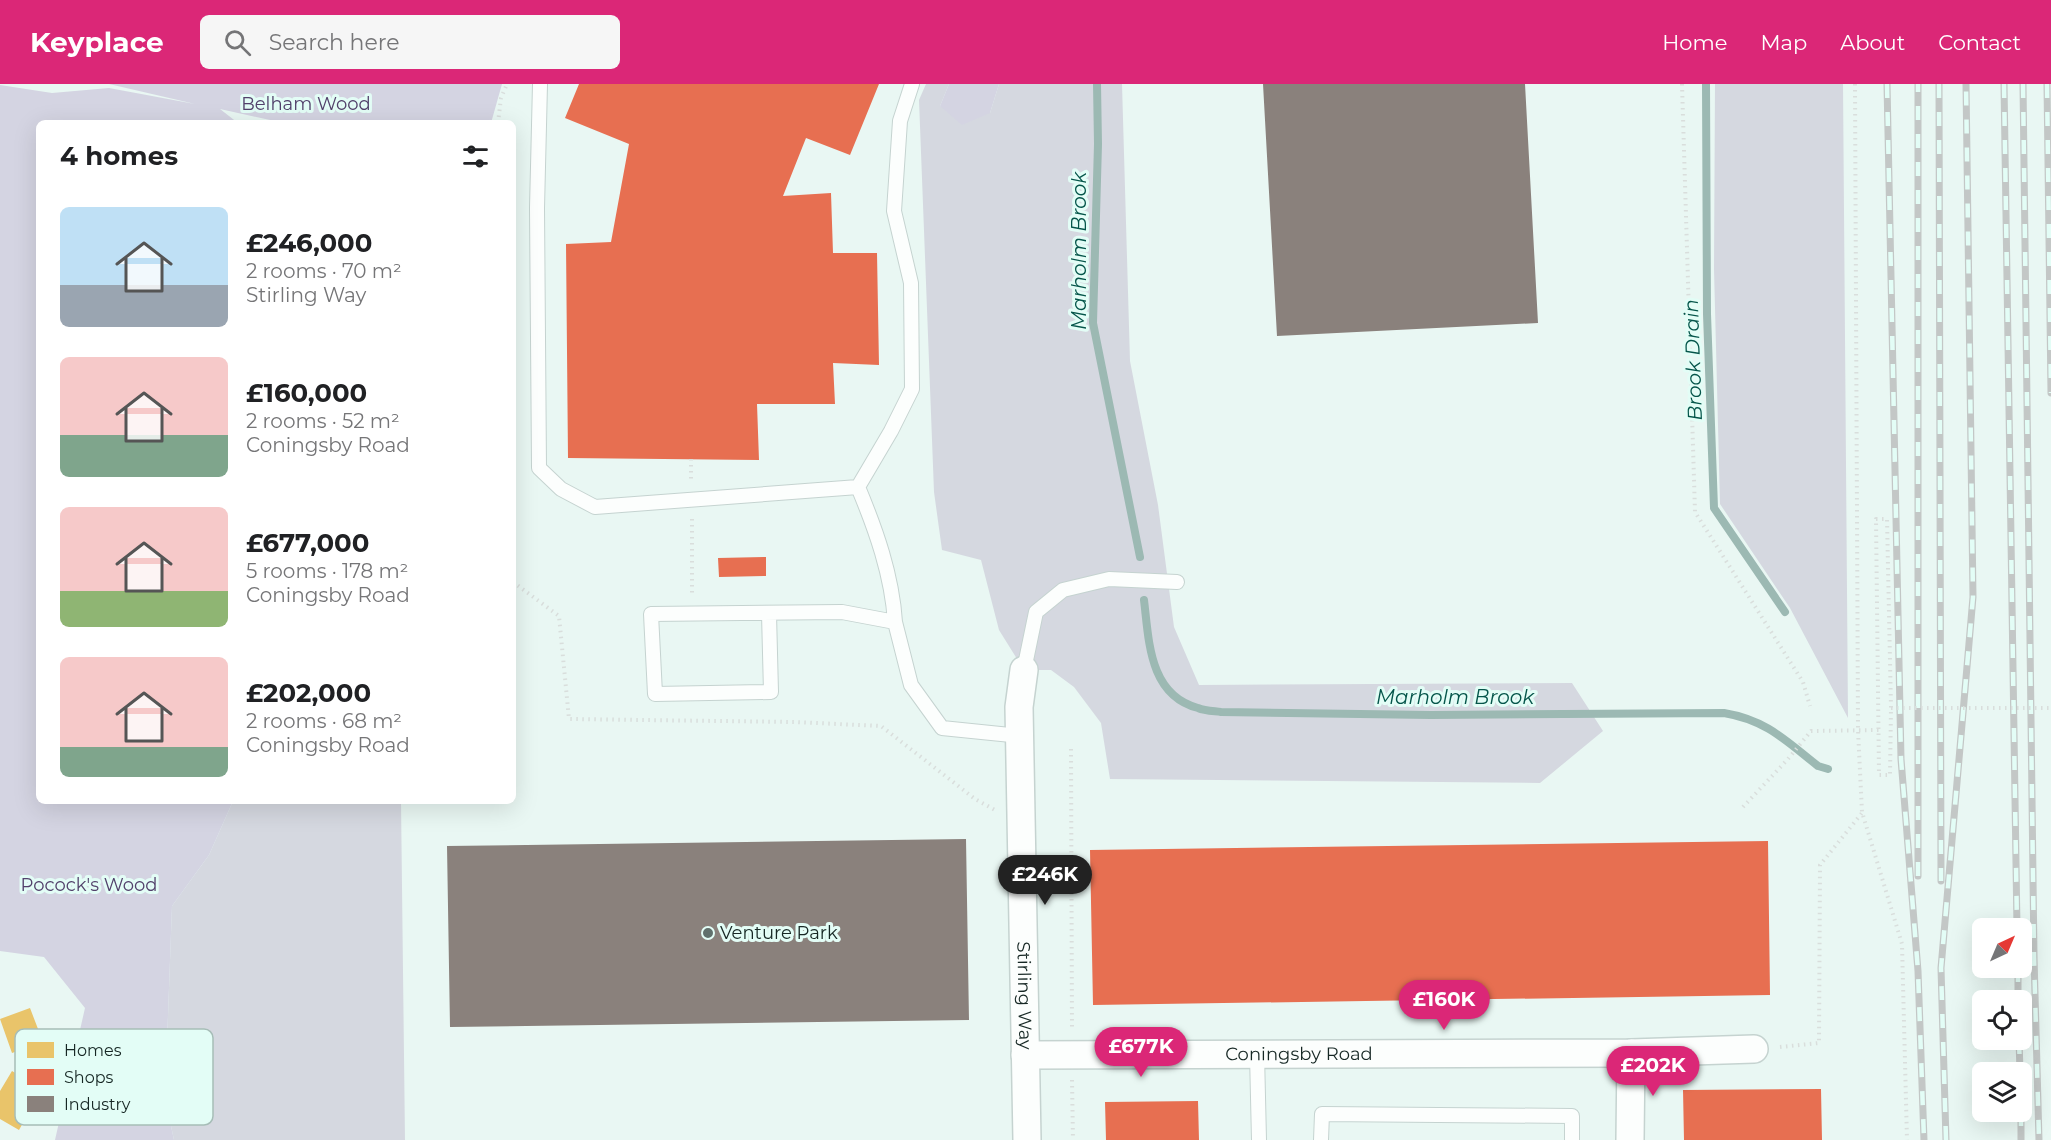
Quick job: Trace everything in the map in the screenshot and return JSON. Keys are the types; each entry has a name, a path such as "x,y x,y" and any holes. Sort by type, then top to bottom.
{"street":[{"name":"Stirling Way","path":"1024,670 1020,736 1027,1140"},
{"name":"Coningsby Road","path":"1025,1056 1631,1053 1754,1050"},
{"path":"1630,1140 1631,1053"}],"lane":[{"path":"540,84 537,208 539,468 561,489 595,507 858,487"},
{"path":"858,487 891,431 912,389 911,282 894,212 900,121 912,84"},
{"path":"858,487 875,532 893,597 895,622 911,686 942,728 1020,736"},
{"path":"1024,670 1036,612 1063,590 1109,579 1176,582"},
{"path":"768,614 771,692 655,694 651,614 842,612 895,622"},
{"path":"1257,1054 1259,1140"},
{"path":"1321,1140 1322,1114 1572,1116 1572,1140"}],"path":[{"path":"498,120 501,98 507,84"},
{"path":"1682,84 1695,512 1803,682 1810,706"},
{"path":"1855,84 1858,730 1862,813 1902,944 1907,1140"},
{"path":"691,459 694,554 692,614"},
{"path":"1876,519 1887,519 1890,708 1890,775 1879,776 1876,519"},
{"path":"516,584 559,616 569,719 794,722 881,726 975,799 1022,825"},
{"path":"1890,708 2051,708"},
{"path":"1743,807 1811,731 1879,730"},
{"path":"1071,750 1072,1025"},
{"path":"1754,1050 1819,1043 1820,865 1862,813"},
{"path":"1072,1113 1072,1140"}],"shaded area":[{"path":"926,84 949,84 940,106 990,113 999,84 1122,84 1130,361 1158,505 1174,627 1199,685 1572,683 1603,731 1540,783 1110,779 1101,723 1074,687 1051,670 1024,670 999,630 981,560 942,550 934,492 919,100"},
{"path":"1715,84 1843,84 1848,718 1790,608 1720,504 1714,269"},
{"path":"232,804 401,804 405,1140 174,1140 171,1125 213,1125 213,1029 168,1029 172,906 209,855"}],"green space":[{"name":"Pocock's Wood","path":"109,84 502,84 492,120 270,120 220,109 234,120 36,120 36,804 232,804 209,855 172,906 168,1029 80,1029 85,1008 44,957 0,951 0,85 52,93 109,88 195,104"},
{"path":"949,84 999,84 990,113 962,125 940,106"},
{"name":"Pocock's Wood","path":"58,1125 171,1125 174,1140 55,1140"}],"building: Homes":[{"path":"30,1008 38,1029 15,1029 15,1052 12,1053 0,1019"},
{"path":"12,1071 15,1073 15,1125 22,1125 19,1130 0,1119 0,1091"}],"building: Shops":[{"path":"579,84 879,84 850,155 806,138 783,196 831,193 833,253 877,253 879,365 833,363 835,404 757,404 759,460 568,458 566,244 611,242 629,144 565,118"},
{"path":"766,557 766,576 719,577 718,558"},
{"path":"1768,841 1770,995 1093,1005 1090,850"},
{"path":"1821,1089 1822,1140 1684,1140 1683,1090"},
{"path":"1198,1101 1199,1140 1106,1140 1105,1102"}],"building: Industry":[{"path":"1263,84 1525,84 1538,323 1277,336"},
{"name":"Venture Park","path":"966,839 969,1020 450,1027 447,846"}],"waterway":[{"name":"Marholm Brook","path":"1097,84 1098,144 1093,323 1140,557"},
{"name":"Brook Drain","path":"1706,84 1707,314 1714,508 1785,612"},
{"name":"Marholm Brook","path":"1144,600 1150,649 1161,679 1182,701 1204,710 1431,715 1724,713 1739,716 1763,726 1818,766 1828,769"}],"railway":[{"path":"1887,84 1901,759 1918,971 1924,1140"},
{"path":"1918,84 1918,876"},
{"path":"1939,84 1941,881"},
{"path":"1946,1140 1941,968 1973,597 1966,84"},
{"path":"2004,84 2017,918"},
{"path":"2023,84 2034,957 2039,1140"},
{"path":"2047,84 2051,393"},
{"path":"2018,978 2018,990"},
{"path":"2019,1050 2020,1062"},
{"path":"2021,1122 2021,1140"}],"place":[{"name":"Venture Park","path":"708,933"}],"park label":[{"name":"Belham Wood","path":"306,104"}]}
